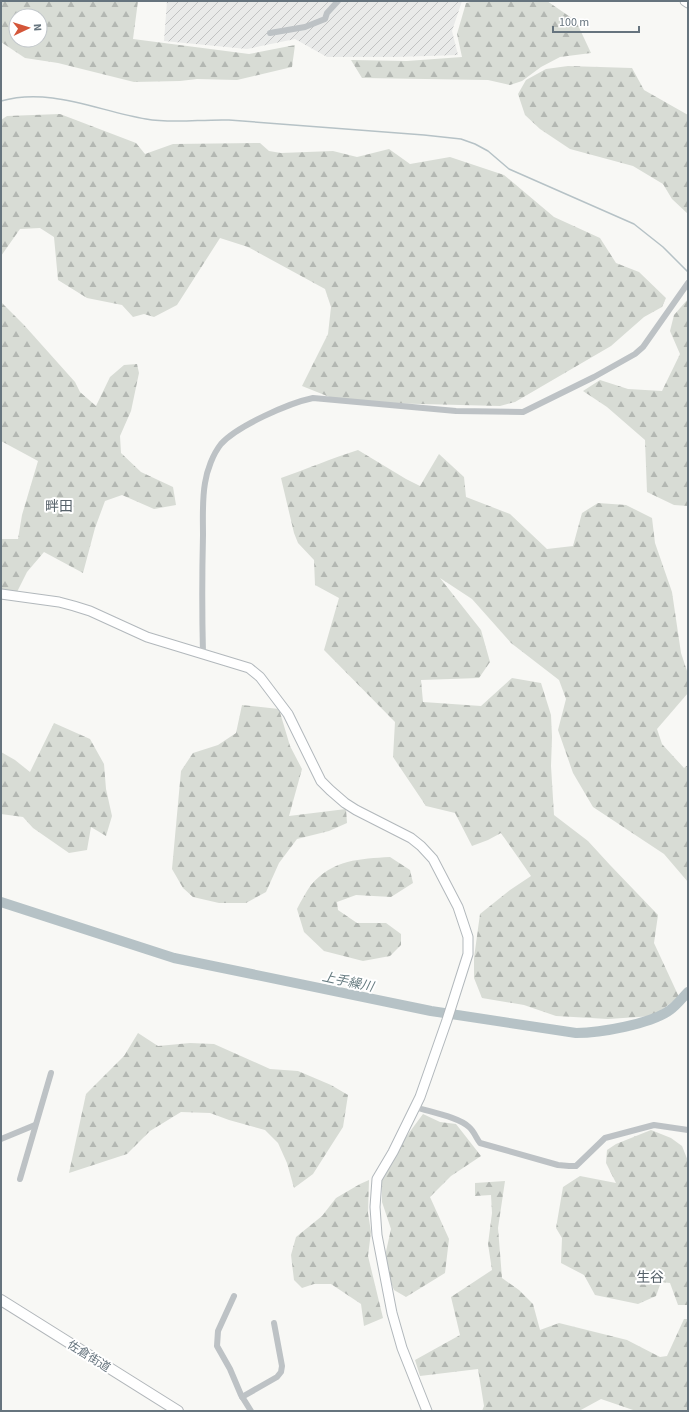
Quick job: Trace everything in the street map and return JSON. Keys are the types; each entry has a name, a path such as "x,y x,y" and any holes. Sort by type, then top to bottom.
{"main road":[{"name":"佐倉街道","path":"1,1300 178,1411"}],"street":[{"path":"270,33 305,27 325,19 327,13 338,1"},
{"path":"203,654 202,563 205,483 215,453 232,434 266,415 291,404 313,398 456,411 523,412 594,377 635,354 643,347 688,284"},
{"path":"1,594 58,602 74,606 90,611 147,637 248,668 267,685 288,714 321,781 356,810 411,838 433,859 458,907 466,926 468,936 468,954 448,1019 415,1107 377,1179 375,1207 377,1235 392,1313 402,1348 427,1411"},
{"path":"20,1179 50,1073"},
{"path":"415,1107 462,1122 471,1128 475,1138 480,1143 558,1165 569,1166 576,1166 605,1138 654,1125 688,1130"},
{"path":"1,1139 35,1125"},
{"path":"234,1296 218,1331 217,1346 250,1411"},
{"path":"242,1397 278,1377 281,1372 282,1366 274,1322"}],"shaded area":[{"path":"167,1 462,1 452,31 458,55 327,57 295,39 247,49 164,41"}],"green space":[{"path":"1,1 138,1 133,39 249,54 295,45 292,67 237,80 197,79 134,82 58,63 25,58 10,48 48,48 48,8 8,8 8,47 1,42"},
{"path":"475,1 547,1 576,21 591,53 560,57 541,67 522,81 510,85 488,80 362,78 351,60 407,61 462,57 457,34 466,3"},
{"path":"568,66 632,68 644,90 688,115 688,214 672,199 663,184 633,166 570,149 540,129 525,115 518,94 526,80 546,69"},
{"path":"60,114 136,143 145,154 173,144 260,143 269,151 281,153 333,151 357,157 389,149 410,164 450,157 504,175 554,217 600,238 616,263 639,272 666,298 662,307 644,317 611,346 515,402 500,406 342,402 302,386 328,334 331,307 325,289 248,247 220,238 177,305 154,317 144,314 133,317 122,305 87,298 58,280 54,237 40,228 20,229 1,256 1,120 7,116"},
{"path":"688,299 688,506 674,505 647,492 645,440 607,407 583,391 600,380 628,389 662,391 680,354 670,331 674,315"},
{"path":"1,302 24,325 75,382 80,392 96,406 110,377 124,365 137,364 139,373 131,411 120,436 121,453 141,472 173,487 176,505 154,509 122,495 105,501 95,528 83,573 44,552 27,572 17,592 1,595 1,539 18,539 22,515 38,461 1,441"},
{"path":"358,450 420,486 439,454 464,477 466,497 510,514 547,549 573,546 582,513 598,503 626,505 652,518 655,543 672,592 681,653 688,674 688,693 657,729 662,744 684,768 688,765 688,882 664,854 593,807 573,773 558,730 566,699 559,680 511,643 472,599 440,578 481,630 490,662 479,678 421,680 423,702 481,706 512,678 541,683 551,715 551,766 554,815 588,841 658,915 654,943 679,997 653,1016 608,1019 556,1016 524,1005 482,998 474,978 474,958 480,914 510,890 531,876 501,833 472,846 455,813 426,806 393,757 395,722 324,650 339,598 315,585 314,560 298,543 294,533 281,478"},
{"path":"242,705 279,709 290,746 302,769 289,816 346,809 347,823 329,831 297,839 279,863 266,892 246,903 219,903 193,897 183,888 172,869 181,771 193,753 218,745 236,733"},
{"path":"54,723 90,739 104,764 106,789 112,816 106,836 91,827 87,850 69,853 33,828 23,817 1,814 1,752 15,760 30,772"},
{"path":"390,857 410,870 413,883 391,897 356,895 337,902 338,910 357,923 386,923 401,934 401,945 390,956 363,961 324,951 304,932 297,909 311,885 319,876 338,865 358,860"},
{"path":"138,1033 158,1046 190,1043 214,1044 270,1069 298,1071 331,1085 348,1095 343,1127 313,1174 294,1188 287,1163 278,1143 265,1130 210,1113 181,1112 150,1131 127,1154 69,1173 86,1094 124,1056"},
{"path":"423,1114 440,1122 456,1124 481,1156 451,1176 430,1197 449,1239 445,1273 406,1297 394,1290 383,1265 391,1229 382,1202 382,1175 400,1145"},
{"path":"651,1130 671,1138 682,1146 688,1161 688,1305 678,1305 670,1283 661,1282 656,1296 638,1304 595,1295 584,1275 561,1263 562,1238 556,1228 563,1187 580,1176 616,1183 606,1163 607,1150 616,1144"},
{"path":"369,1180 368,1213 371,1232 368,1256 383,1318 364,1326 361,1304 331,1284 314,1284 302,1288 294,1280 291,1255 296,1237 322,1216 336,1198"},
{"path":"505,1181 498,1228 502,1278 519,1290 533,1304 540,1330 559,1323 627,1340 660,1357 667,1356 684,1319 688,1319 688,1411 636,1411 601,1399 579,1411 482,1411 484,1406 478,1369 420,1376 415,1360 460,1335 451,1297 492,1270 488,1244 492,1213 491,1195 475,1196 475,1183"}],"waterway":[{"path":"1,101 19,97 56,98 146,119 177,121 229,120 461,139 488,151 509,169 634,224 663,247 688,272"},
{"name":"上手繰川","path":"1,902 174,958 431,1011 576,1033 586,1033 625,1027 651,1020 670,1010 688,992"}],"district":[{"name":"畔田","path":"59,506"},
{"name":"生谷","path":"650,1277"}]}
